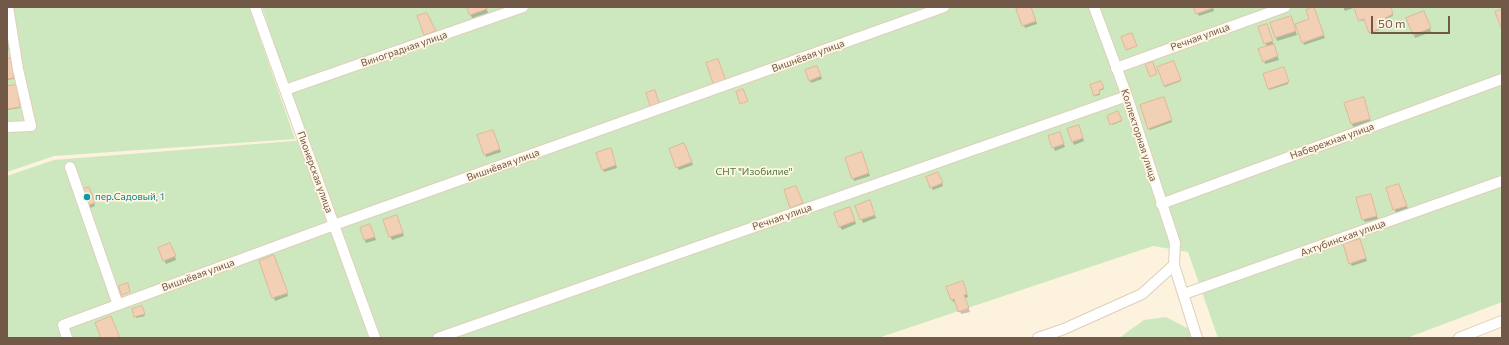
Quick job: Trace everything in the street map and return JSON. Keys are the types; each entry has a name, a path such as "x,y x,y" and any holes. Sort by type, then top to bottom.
{"street":[{"path":"7,128 31,126 18,69 8,7"},
{"name":"Пионерская улица","path":"255,7 375,338"},
{"name":"Виноградная улица","path":"285,90 523,7"},
{"name":"Вишнёвая улица","path":"67,338 62,325 334,225 944,7"},
{"name":"Коллекторная улица","path":"1094,7 1127,96 1161,204 1175,243 1174,265"},
{"name":"Речная улица","path":"1116,68 1285,7"},
{"name":"Набережная улица","path":"1161,204 1502,79"},
{"name":"Речная улица","path":"438,338 1127,96"},
{"path":"70,167 118,305"},
{"name":"Ахтубинская улица","path":"1184,294 1502,181"},
{"path":"1038,338 1064,330 1142,294 1174,265 1198,338"},
{"path":"1459,338 1502,321"}],"green space":[{"path":"7,7 249,7 295,139 54,156 7,172"},
{"name":"СНТ \"Изобилие\"","path":"262,7 1502,7 1502,302 1407,338 1218,338 1188,252 1153,246 878,338 7,338 7,176 54,160 306,140"},
{"path":"1166,317 1189,329 1192,338 1119,338 1144,320"}],"building":[{"path":"467,7 486,7 487,9 470,15"},
{"path":"1031,7 1036,21 1022,26 1016,9"},
{"path":"1194,7 1213,7 1213,8 1196,14"},
{"path":"1314,7 1324,35 1302,43 1295,24 1309,19 1306,10"},
{"path":"1354,7 1391,7 1393,14 1385,18 1388,25 1369,33 1364,19 1359,21"},
{"path":"1502,9 1502,30 1495,12"},
{"path":"1424,11 1431,28 1413,35 1406,18"},
{"path":"427,13 436,31 424,35 417,16"},
{"path":"1291,16 1296,31 1275,38 1270,23"},
{"path":"1267,24 1273,41 1264,44 1258,27"},
{"path":"1132,33 1137,46 1126,50 1121,37"},
{"path":"1274,44 1278,56 1263,62 1258,49"},
{"path":"11,58 14,78 7,79 7,59"},
{"path":"718,59 726,81 714,86 706,63"},
{"path":"1174,61 1181,80 1164,86 1157,67"},
{"path":"1153,62 1157,74 1150,77 1145,64"},
{"path":"817,66 821,76 809,81 805,70"},
{"path":"1284,67 1289,82 1268,89 1263,74"},
{"path":"1101,81 1104,88 1099,90 1100,93 1094,96 1090,85"},
{"path":"17,85 20,107 7,109 7,86"},
{"path":"743,89 748,101 740,104 736,92"},
{"path":"655,90 659,103 650,106 646,93"},
{"path":"1164,97 1172,120 1148,129 1140,105"},
{"path":"1364,97 1370,119 1351,124 1344,103"},
{"path":"1118,111 1122,120 1110,125 1107,116"},
{"path":"1079,125 1083,138 1072,142 1067,129"},
{"path":"493,130 500,149 484,155 477,135"},
{"path":"1060,132 1064,144 1052,148 1048,136"},
{"path":"684,143 692,162 676,168 669,149"},
{"path":"611,148 616,165 602,170 596,153"},
{"path":"862,152 869,173 852,179 845,158"},
{"path":"938,172 943,183 930,188 926,177"},
{"path":"1399,184 1407,206 1393,210 1386,188"},
{"path":"796,186 803,203 790,208 784,190"},
{"name":"пер.Садовый, 1","path":"89,187 95,203 85,206 80,190"},
{"path":"1371,194 1377,216 1362,220 1356,198"},
{"path":"870,200 875,215 860,220 855,206"},
{"path":"850,207 855,221 839,227 834,213"},
{"path":"397,215 403,233 389,237 383,220"},
{"path":"370,224 375,237 364,240 360,228"},
{"path":"1360,239 1366,258 1349,264 1343,244"},
{"path":"170,243 176,256 163,261 158,248"},
{"path":"274,255 288,293 272,298 259,261"},
{"path":"963,281 967,294 964,295 969,308 958,312 954,299 951,300 946,287"},
{"path":"128,283 130,292 121,295 119,286"},
{"path":"142,306 145,314 134,317 132,309"},
{"path":"111,316 120,338 101,338 95,323"}],"place":[{"name":"пер.Садовый, 1","path":"87,197"}]}
